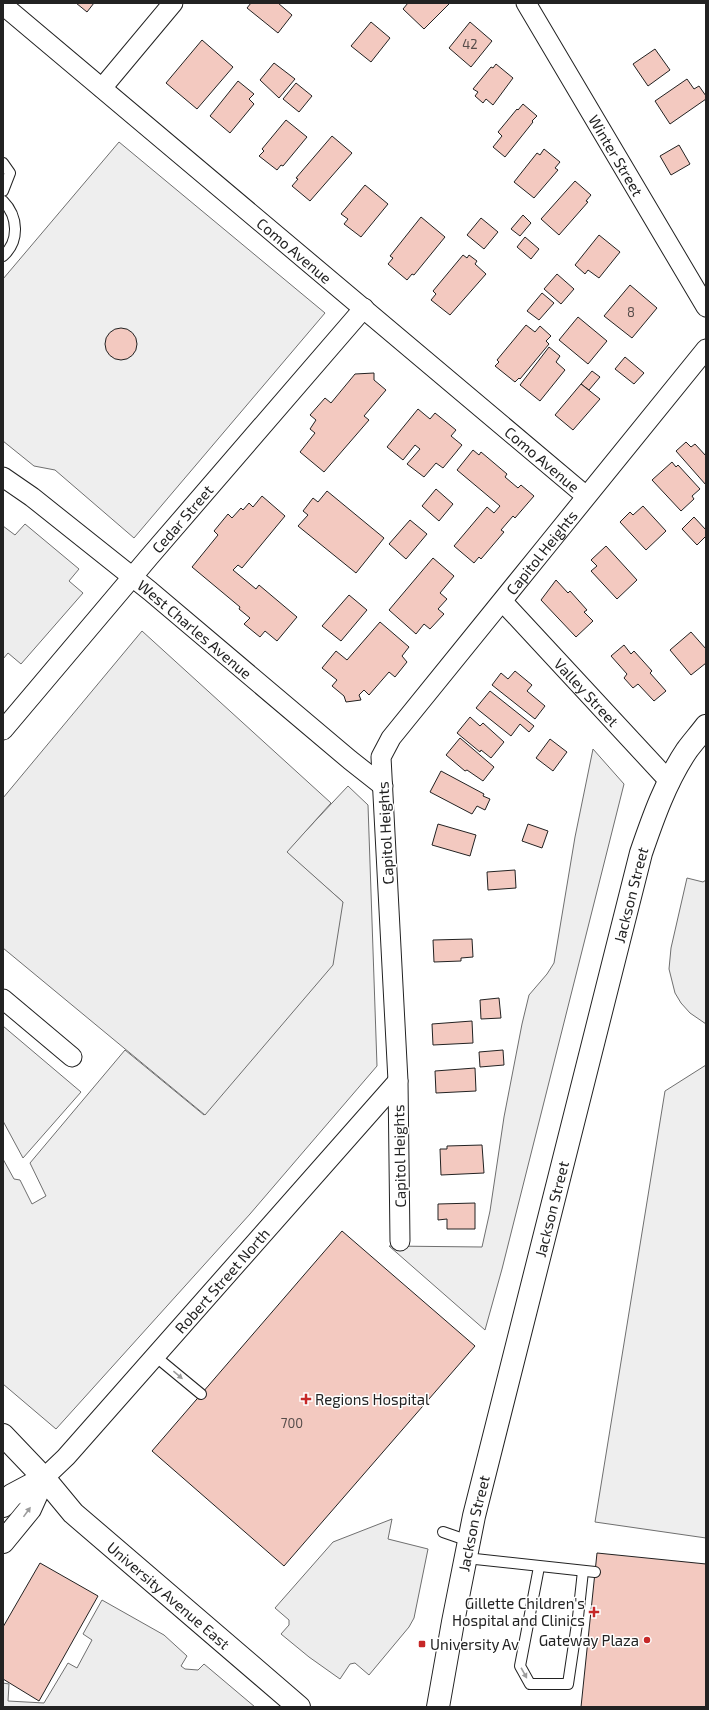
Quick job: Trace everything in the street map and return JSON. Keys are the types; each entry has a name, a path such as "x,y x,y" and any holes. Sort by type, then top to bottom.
{"street":[{"path":"102,88 173,3"},
{"name":"Winter Street","path":"526,3 706,307"},
{"name":"Como Avenue","path":"3,5 586,496"},
{"name":"Cedar Street","path":"3,730 132,576 364,308"},
{"name":"Capitol Heights","path":"400,1241 398,1081 381,757 391,738 706,349"},
{"name":"West Charles Avenue","path":"3,477 32,497 132,576 350,760 383,786"},
{"name":"Valley Street","path":"502,602 670,782"},
{"name":"Jackson Street","path":"438,1707 453,1622 492,1439 641,853 654,817 670,782 686,751 706,726"},
{"path":"3,999 72,1057"},
{"name":"Robert Street North","path":"3,1506 12,1495 44,1478 66,1457 398,1081"},
{"name":"University Avenue East","path":"3,1435 44,1478 73,1514 300,1707"},
{"name":"Robert Street North","path":"3,1542 30,1509 44,1478"}],"lane":[{"path":"3,163 10,173 3,191"},
{"path":"3,201 9,207 14,218 16,230 13,242 3,256"},
{"path":"155,1356 201,1394"},
{"path":"443,1532 468,1549 539,1567 594,1572"},
{"path":"539,1567 520,1666 530,1684 568,1684 583,1571"}],"shaded area":[{"path":"119,142 325,313 134,538 55,470 34,466 3,441 3,279"},
{"path":"25,524 79,569 69,581 83,593 21,664 8,653 3,659 3,526 15,535"},
{"path":"142,631 331,803 287,852 343,902 333,965 205,1115 3,948 3,798"},
{"path":"593,749 624,784 502,1269 485,1330 389,1246 482,1247 490,1211 504,1117 522,1024 529,995 547,974 554,963 575,837"},
{"path":"348,786 368,805 377,1066 250,1214 56,1429 3,1384 3,1159 14,1179 20,1180 32,1204 46,1196 30,1163 125,1050 204,1115 343,902 286,852"},
{"path":"687,878 703,882 706,880 706,1024 690,1013 681,1003 675,993 669,969 671,948"},
{"path":"3,1026 81,1092 23,1158 3,1121"},
{"path":"706,1065 706,1538 595,1522 665,1091"},
{"path":"392,1519 388,1539 428,1549 414,1618 409,1627 369,1675 355,1663 350,1664 340,1679 309,1657 281,1634 289,1625 289,1620 275,1608 333,1542"},
{"path":"102,1600 164,1635 187,1656 181,1666 185,1669 198,1670 204,1664 255,1707 3,1707 3,1683 9,1684 8,1701 44,1703 68,1663 77,1668 92,1640 83,1634"}],"building":[{"path":"76,3 94,3 87,12"},
{"path":"251,3 278,3 292,15 278,33 247,8"},
{"path":"408,3 450,3 424,29 403,9"},
{"path":"371,22 390,38 371,62 351,46"},
{"path":"470,22 492,41 471,67 449,48"},
{"path":"202,40 233,67 197,109 166,83"},
{"path":"655,49 670,70 648,86 633,64"},
{"path":"274,63 295,79 279,98 260,80"},
{"path":"496,64 513,78 493,105 486,99 483,103 475,96 478,92 473,89 491,67 493,68"},
{"path":"687,79 694,89 699,86 706,96 706,99 670,124 655,101"},
{"path":"238,81 254,94 249,99 254,104 230,133 210,116"},
{"path":"296,83 312,96 299,112 283,99"},
{"path":"523,104 537,116 505,157 493,147 502,136 498,132"},
{"path":"286,120 307,137 283,166 281,165 277,170 259,156 264,151 262,149"},
{"path":"332,136 352,153 310,201 292,186 298,179 296,178"},
{"path":"679,145 690,164 671,175 660,156"},
{"path":"544,149 560,162 555,168 558,170 534,198 514,182 537,153 540,155"},
{"path":"575,181 591,195 586,201 588,202 559,235 541,219"},
{"path":"365,185 388,204 361,237 344,224 348,219 341,214"},
{"path":"523,215 531,223 520,236 511,229"},
{"path":"421,217 445,237 414,275 412,274 407,280 388,264 393,258 390,256"},
{"path":"481,218 498,232 484,249 467,235"},
{"path":"599,235 620,252 599,278 588,270 585,274 575,265"},
{"path":"525,237 539,249 531,259 517,247"},
{"path":"463,255 467,258 469,255 477,261 475,264 486,274 450,315 431,300 436,294 433,291"},
{"path":"557,274 574,289 561,304 544,289"},
{"path":"630,285 657,308 632,338 604,316"},
{"path":"542,293 554,303 539,320 527,311"},
{"path":"578,317 607,341 588,364 559,340"},
{"path":"526,325 535,332 540,326 551,336 546,341 549,344 520,379 519,378 515,382 495,366 499,362 497,360"},
{"path":"121,328 130,331 134,335 137,344 134,353 130,357 121,360 112,357 108,353 105,344 108,335 112,331"},
{"path":"549,347 560,356 556,362 565,370 540,401 520,385"},
{"path":"625,357 644,373 634,384 615,369"},
{"path":"592,371 600,377 589,390 581,384"},
{"path":"374,373 374,380 386,390 364,416 369,420 324,472 300,452 315,433 310,429 316,420 310,415 325,398 331,403 355,374"},
{"path":"581,384 600,399 573,430 555,415"},
{"path":"418,409 430,419 435,413 456,430 451,436 462,445 443,468 436,463 424,477 407,464 420,449 415,445 403,460 387,447"},
{"path":"686,442 691,447 695,444 706,456 706,485 676,451"},
{"path":"473,450 479,455 481,452 507,474 505,477 518,488 521,485 534,496 515,518 513,516 501,530 504,532 481,559 479,557 474,563 454,546 487,507 494,513 500,506 457,470"},
{"path":"672,462 676,467 678,465 700,489 692,496 694,499 681,511 652,480"},
{"path":"436,489 453,504 439,521 422,506"},
{"path":"327,491 384,538 356,573 298,526 308,515 303,511 313,498 318,502"},
{"path":"262,496 285,516 242,568 238,565 233,570 256,589 259,585 297,617 277,641 265,631 260,637 244,624 250,618 239,609 240,607 192,567 218,535 214,531 228,514 232,518 241,508 243,510 249,503 253,507"},
{"path":"643,506 666,531 646,550 620,522 630,512 633,515"},
{"path":"694,517 706,530 706,536 697,545 682,529"},
{"path":"410,520 427,534 406,559 389,544"},
{"path":"606,546 637,580 617,599 591,571 597,566 591,560"},
{"path":"433,558 454,576 440,593 447,599 438,609 444,614 430,629 424,624 416,634 389,610"},
{"path":"556,580 568,593 570,591 587,610 584,612 593,621 576,637 541,600"},
{"path":"349,595 367,610 341,641 322,626"},
{"path":"380,622 409,647 402,656 407,662 395,677 389,672 369,695 364,690 359,695 361,700 346,702 344,696 332,686 337,680 322,668 336,651 347,660"},
{"path":"691,632 706,649 706,663 691,675 670,650"},
{"path":"624,645 631,654 634,651 652,671 650,673 666,691 654,701 638,684 633,688 624,678 627,674 611,656"},
{"path":"515,671 532,685 527,691 545,706 535,719 492,685 501,673 508,679"},
{"path":"490,691 534,726 529,732 520,724 511,736 476,708"},
{"path":"470,717 480,726 483,723 504,742 491,758 481,750 480,752 457,733"},
{"path":"460,738 494,767 483,781 467,770 465,771 446,755"},
{"path":"550,739 567,752 553,771 536,758"},
{"path":"441,771 484,794 483,796 490,799 485,810 477,806 472,814 430,792"},
{"path":"438,824 476,835 470,856 432,845"},
{"path":"528,824 548,831 542,848 522,841"},
{"path":"515,870 516,888 488,890 487,872"},
{"path":"472,939 473,957 461,958 461,961 434,962 433,940"},
{"path":"499,998 501,1018 481,1019 480,1000"},
{"path":"472,1021 473,1043 433,1045 432,1024"},
{"path":"503,1050 504,1065 480,1067 479,1052"},
{"path":"475,1068 476,1091 436,1093 435,1071"},
{"path":"482,1145 484,1173 441,1175 440,1149 447,1149 447,1146"},
{"path":"475,1203 475,1229 447,1229 447,1219 438,1220 438,1204"},
{"path":"342,1231 475,1346 284,1566 152,1451"},
{"name":"Gateway Plaza","path":"597,1553 706,1564 706,1707 581,1707"},
{"path":"40,1563 98,1596 39,1701 3,1679 3,1627"}],"place":[{"name":"Regions Hospital","path":"306,1399"},
{"name":"Gillette Children's Hospital and Clinics","path":"594,1612"},
{"name":"Gateway Plaza","path":"647,1640"},
{"name":"University Av","path":"422,1644"}]}
